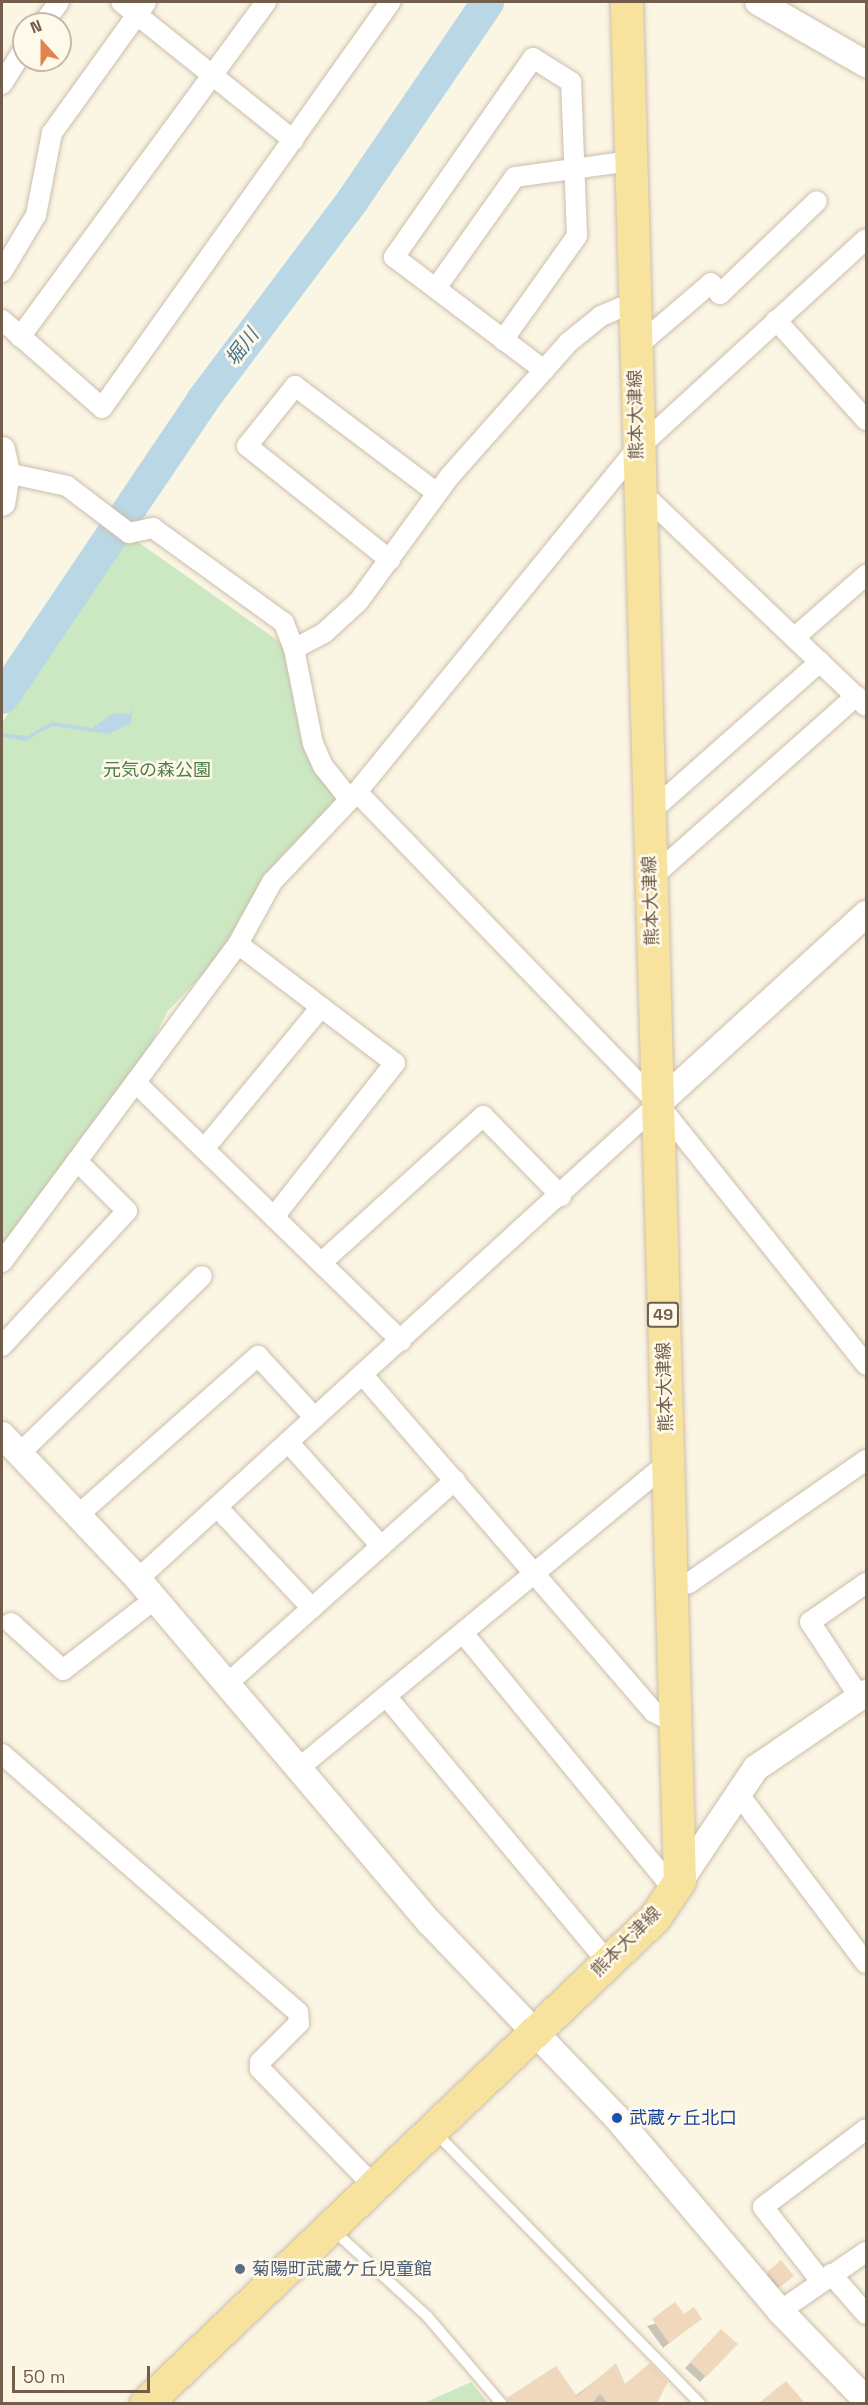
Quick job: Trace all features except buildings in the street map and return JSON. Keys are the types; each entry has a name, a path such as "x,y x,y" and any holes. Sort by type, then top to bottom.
{"main road":[{"name":"熊本大津線","path":"153,2401 430,2128 655,1918 677,1885 675,1723 658,1104 637,488 638,448 627,2"}],"street":[{"path":"20,337 266,2"},
{"path":"2,320 102,408 390,2"},
{"path":"758,2 867,63"},
{"path":"2,272 36,215 52,133 134,6 212,75 293,140"},
{"path":"503,340 577,236 571,82 533,58 394,257 503,340 544,370"},
{"path":"2,84 12,68"},
{"path":"436,288 515,177 631,160"},
{"path":"634,349 711,283 720,294 817,201"},
{"path":"2,1262 238,944 272,882 354,796 638,448 776,320 863,248"},
{"path":"294,649 324,633 358,602 437,493 544,370 601,316 634,302"},
{"path":"776,320 867,420"},
{"path":"390,560 248,446 295,386 437,493"},
{"path":"2,503 4,461 67,486 129,533 153,528 284,623 294,649 313,744 323,766 658,1104 867,1365"},
{"path":"637,488 861,701 650,879"},
{"path":"794,638 867,575"},
{"path":"648,814 820,663"},
{"path":"138,1579 561,1196 658,1104 863,924"},
{"path":"238,944 395,1063 274,1217"},
{"path":"204,1149 321,1007"},
{"path":"136,1083 401,1341"},
{"path":"321,1263 483,1116 561,1196"},
{"path":"2,1346 127,1210 77,1161"},
{"path":"19,1454 202,1276"},
{"path":"77,1516 258,1356 315,1418"},
{"path":"362,1374 654,1712 675,1723"},
{"path":"2,1435 138,1579 430,1923 617,2118 780,2311 867,2400"},
{"path":"288,1442 381,1546"},
{"path":"671,1588 689,1583 867,1460"},
{"path":"299,1768 668,1464"},
{"path":"227,1684 455,1480"},
{"path":"217,1507 312,1608"},
{"path":"463,1632 677,1885 737,1792 782,1747 863,1696 810,1622 867,1583"},
{"path":"11,1623 63,1670 155,1599"},
{"path":"386,1696 608,1962"},
{"path":"2,1754 298,2012 299,2023 260,2062 260,2069 372,2184"},
{"path":"737,1792 867,1963"},
{"path":"867,2129 763,2207 826,2278 867,2314"},
{"path":"780,2311 867,2252"}],"lane":[{"path":"430,2128 700,2403"},
{"path":"329,2226 426,2316 502,2403"}],"green space":[{"name":"元気の森公園","path":"124,532 291,650 310,744 345,798 226,950 167,1012 133,1080 77,1142 54,1186 2,1256 2,723"},
{"path":"471,2382 488,2403 424,2403"}],"water":[{"path":"132,706 131,723 109,734 52,726 25,741 2,737 2,733 28,736 51,722 92,728 114,713 130,714"}],"waterway":[{"name":"堀川","path":"2,697 202,400 352,200 487,2"}],"place":[{"name":"武蔵ヶ丘北口","path":"617,2118"},
{"name":"菊陽町武蔵ケ丘児童館","path":"240,2269"}]}
